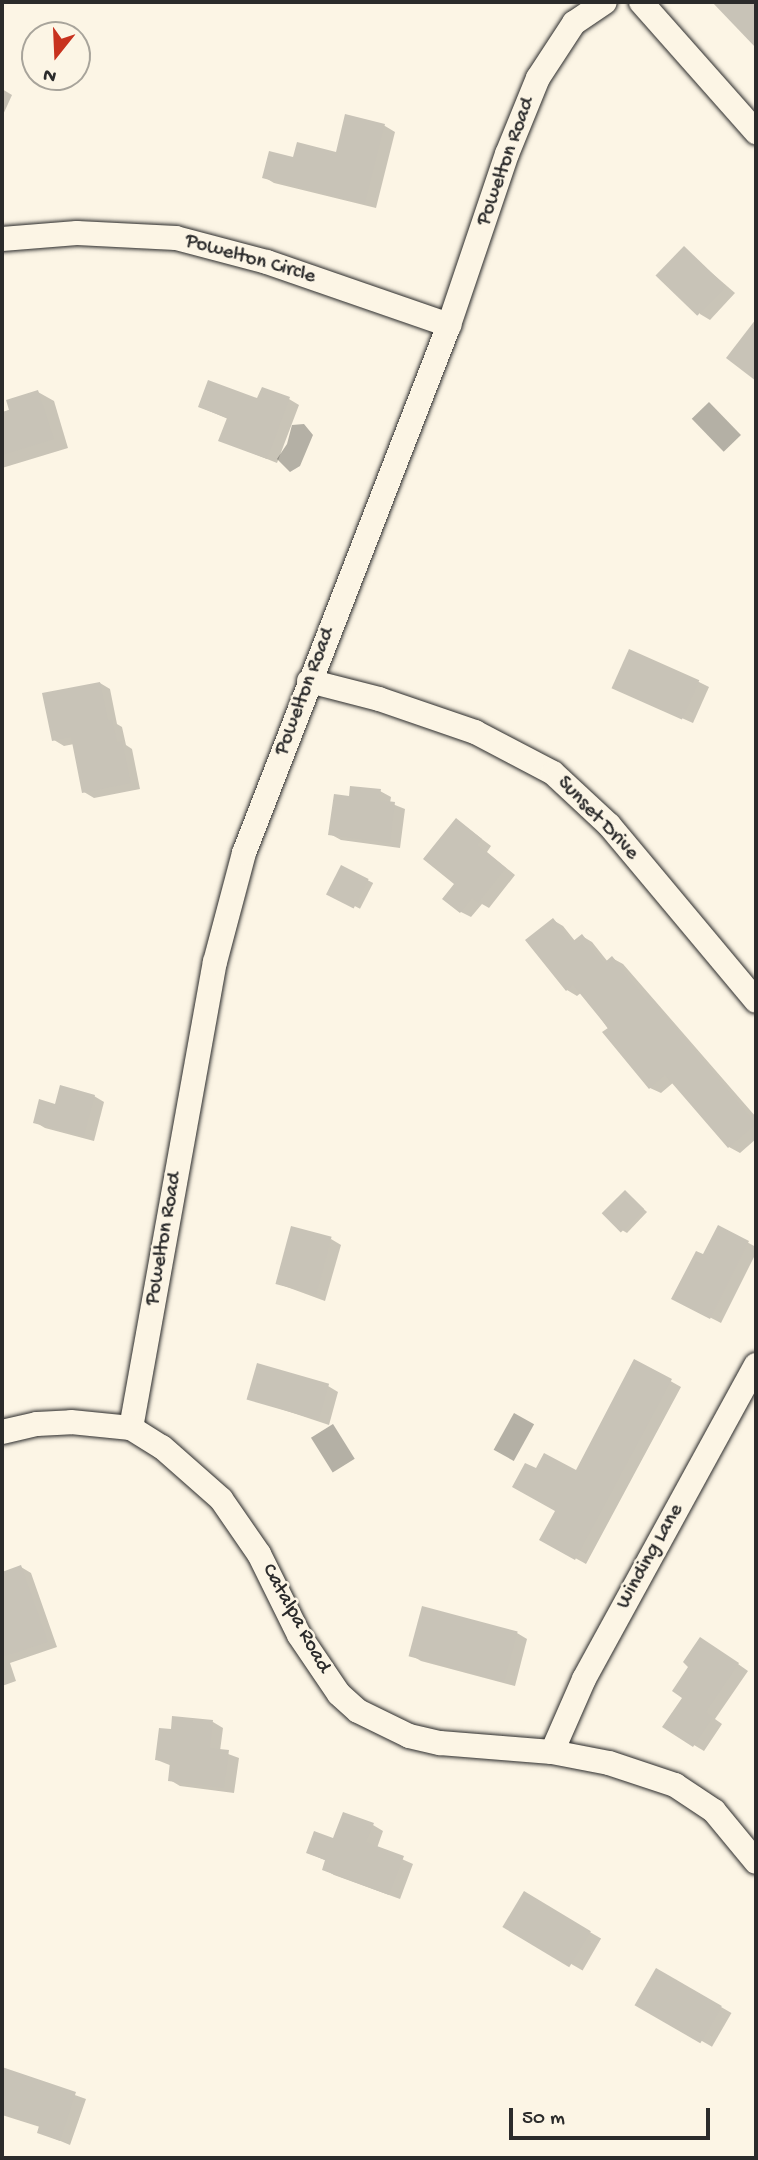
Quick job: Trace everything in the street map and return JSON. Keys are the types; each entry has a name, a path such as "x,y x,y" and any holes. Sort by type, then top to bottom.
{"street":[{"name":"Powelton Road","path":"131,1428 215,962 244,853 449,325 507,154 538,78 575,23 605,2"},
{"path":"642,2 756,132"},
{"name":"Powelton Circle","path":"2,239 77,233 176,238 267,262 449,325"},
{"name":"Sunset Drive","path":"309,681 379,699 475,732 554,773 609,825 756,1001"},
{"name":"Winding Lane","path":"552,1752 584,1679 756,1365"},
{"name":"Catalpa Road","path":"2,1432 37,1424 71,1422 131,1428 162,1447 221,1499 259,1555 299,1635 339,1694 358,1711 409,1736 440,1743 552,1752 609,1763 675,1785 714,1811 756,1862"}],"shaded area":[{"path":"709,402 741,435 724,452 692,419"},
{"path":"304,424 313,435 300,466 290,472 277,459 287,444 292,425"},
{"path":"514,1413 534,1424 514,1461 494,1450"},
{"path":"333,1424 355,1459 333,1473 311,1438"}],"building":[{"path":"712,2 756,2 756,48"},
{"path":"345,114 385,124 365,204 262,178 269,151 293,157 297,142 336,152"},
{"path":"684,246 726,286 697,316 656,275"},
{"path":"756,319 756,381 726,358"},
{"path":"208,380 257,398 262,387 290,397 267,459 218,441 227,418 198,407"},
{"path":"38,390 54,439 2,455 2,412 9,410 6,400"},
{"path":"629,649 699,680 682,720 612,688"},
{"path":"100,682 108,720 112,719 117,742 122,741 131,783 82,793 71,737 52,741 42,693"},
{"path":"350,786 381,789 379,800 395,802 390,843 328,835 334,794 349,796"},
{"path":"456,818 482,839 477,845 506,868 478,903 472,898 460,913 442,899 454,884 423,859"},
{"path":"341,865 369,879 354,908 326,894"},
{"path":"553,918 572,942 582,934 604,963 612,956 645,997 648,994 756,1124 728,1148 665,1075 649,1089 602,1032 608,1028 573,985 566,991 525,940"},
{"path":"60,1085 95,1095 84,1136 33,1123 39,1099 55,1104"},
{"path":"625,1190 644,1209 621,1232 602,1213"},
{"path":"718,1225 749,1241 710,1319 671,1299 696,1251 703,1254"},
{"path":"291,1226 332,1237 316,1295 275,1284"},
{"path":"634,1359 672,1379 575,1560 539,1540 555,1511 512,1487 525,1463 536,1468 544,1453 576,1470"},
{"path":"257,1363 329,1384 319,1420 247,1400"},
{"path":"21,1565 48,1642 2,1657 2,1572"},
{"path":"422,1606 518,1632 504,1682 409,1656"},
{"path":"700,1637 739,1663 706,1712 713,1717 693,1747 662,1727 682,1698 672,1691 688,1667 683,1662"},
{"path":"172,1716 213,1720 210,1748 229,1750 224,1788 168,1781 170,1762 155,1760 159,1728 171,1729"},
{"path":"343,1812 374,1823 366,1842 404,1856 389,1895 322,1870 325,1860 306,1853 314,1831 333,1838"},
{"path":"524,1891 591,1931 569,1967 502,1927"},
{"path":"656,1968 722,2006 700,2043 634,2005"},
{"path":"2,2067 76,2092 60,2141 37,2133 39,2126 2,2114"}]}
